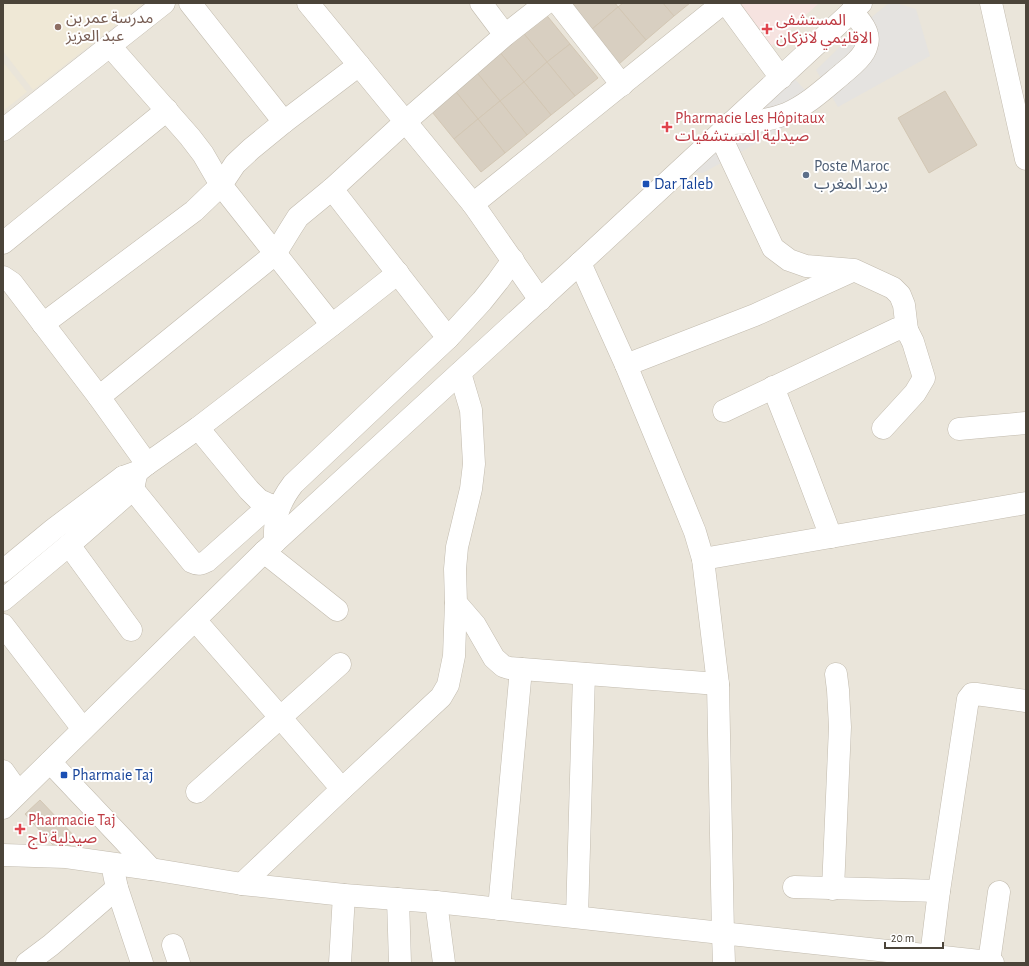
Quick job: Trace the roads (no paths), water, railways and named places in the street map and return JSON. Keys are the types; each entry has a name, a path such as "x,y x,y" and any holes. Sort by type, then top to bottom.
{"street":[{"path":"3,130 164,3"},
{"path":"190,3 284,122"},
{"path":"308,3 473,204 540,300"},
{"path":"481,3 505,35"},
{"path":"99,397 275,254 298,218 505,35 546,3"},
{"path":"558,3 622,85"},
{"path":"473,204 725,3 781,78"},
{"path":"992,3 1026,159"},
{"path":"3,808 270,547 726,129 856,7 868,34 868,43 865,51 854,64 817,96 785,114 726,129"},
{"path":"110,46 190,137 203,154 221,184 332,325"},
{"path":"44,324 194,211 221,184 235,164 284,122 359,65"},
{"path":"3,243 167,110"},
{"path":"726,129 773,248 789,260 806,266 854,270 894,288 900,295 904,305 907,330 913,342 924,378 915,393 883,428"},
{"path":"332,189 448,338"},
{"path":"6,283 44,324 99,397 135,475 192,562 201,564 207,561 275,506 293,484 448,338 482,301 513,260"},
{"path":"580,263 626,365 695,532 703,559 718,684 724,963"},
{"path":"626,365 755,315 854,270"},
{"path":"3,571 54,529 135,475 198,428 398,273"},
{"path":"724,411 897,329 907,330"},
{"path":"242,884 441,697 448,685 454,656 456,603 455,569 457,547 471,489 474,464 471,410 460,372"},
{"path":"773,387 831,537"},
{"path":"959,429 1026,423"},
{"path":"198,428 249,490 259,500 275,506"},
{"path":"3,600 69,545 135,475"},
{"path":"703,559 1026,503"},
{"path":"270,547 275,530 275,506"},
{"path":"69,545 131,630"},
{"path":"270,547 337,610"},
{"path":"456,603 474,625 494,658 503,666 509,668 718,684"},
{"path":"195,620 342,789"},
{"path":"3,625 84,729"},
{"path":"197,792 280,716 340,664"},
{"path":"499,909 521,669"},
{"path":"576,917 584,674"},
{"path":"832,889 840,728 836,674"},
{"path":"931,956 939,891 968,699 972,694 976,694 1026,701"},
{"path":"50,762 151,869"},
{"path":"3,771 18,792"},
{"path":"3,855 66,857 242,884 344,895 436,902 991,962 998,892"},
{"path":"112,863 117,888 142,963"},
{"path":"794,887 939,891"},
{"path":"28,963 54,954 117,888"},
{"path":"340,963 344,895"},
{"path":"398,899 400,963"},
{"path":"436,902 444,963"}],"place":[{"name":"مدرسة عمر بن عبد العزيز","path":"58,27"},
{"name":"المستشفى الاقليمي لانزكان","path":"767,29"},
{"name":"Pharmacie Les Hôpitaux صيدلية المستشفيات","path":"667,127"},
{"name":"Poste Maroc بريد المغرب","path":"806,175"},
{"name":"Dar Taleb","path":"646,184"},
{"name":"Pharmaie Taj","path":"64,775"},
{"name":"Pharmacie Taj صيدلية تاج","path":"20,829"}]}
